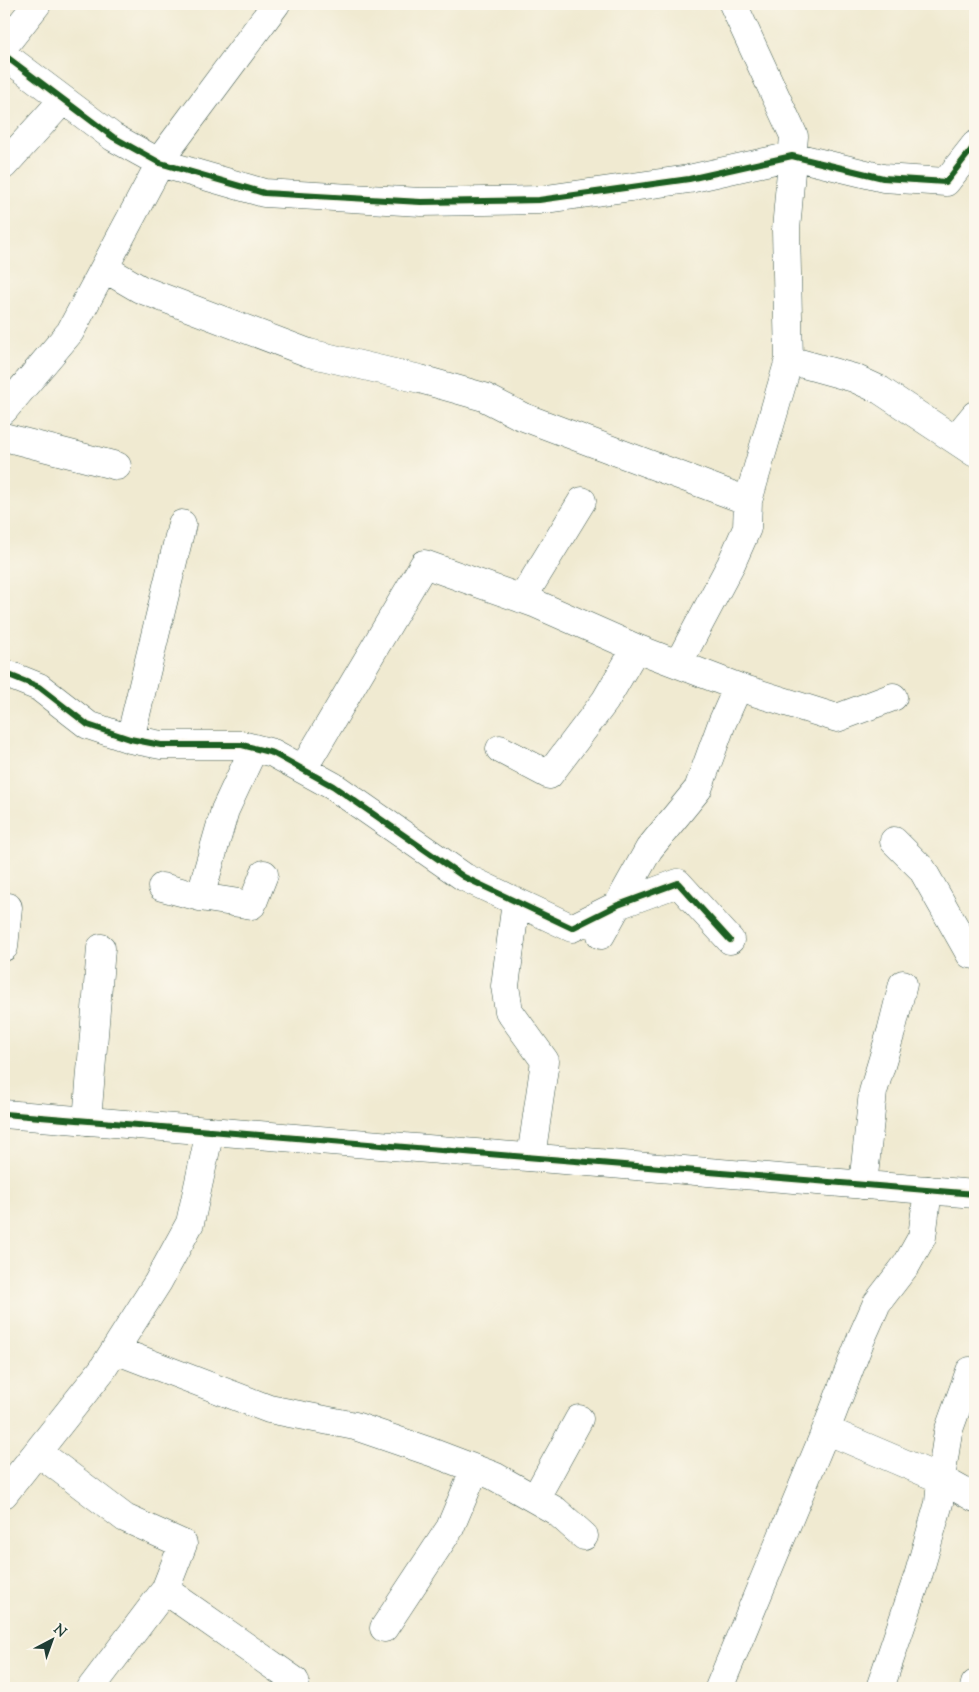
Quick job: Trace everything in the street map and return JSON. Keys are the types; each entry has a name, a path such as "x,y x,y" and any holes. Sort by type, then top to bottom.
{"street":[{"path":"4,46 37,4"},
{"path":"4,410 70,332 166,152 276,4"},
{"path":"678,664 731,564 747,528 748,501 789,360 786,230 794,136 733,4"},
{"path":"4,55 113,137 160,163 264,193 421,202 529,201 689,178 792,156 883,178 946,182 975,145"},
{"path":"4,165 63,100"},
{"path":"104,268 140,288 309,353 420,379 484,397 521,416 748,501"},
{"path":"789,360 854,378 880,390 965,446 975,415"},
{"path":"4,437 117,466"},
{"path":"522,599 582,501"},
{"path":"130,740 182,524"},
{"path":"302,769 424,564 522,599 636,648 738,687 837,718 892,697"},
{"path":"500,749 549,775 605,702 636,648"},
{"path":"4,674 39,687 88,724 130,740 161,745 242,745 274,753 333,786 464,876 572,928 618,905 678,882 730,940"},
{"path":"600,935 649,849 698,789 722,723 738,687"},
{"path":"200,897 225,810 254,748"},
{"path":"894,841 922,869 970,954 975,955"},
{"path":"162,887 200,897 252,905 264,874"},
{"path":"516,902 505,986 509,1011 545,1061 531,1157"},
{"path":"4,947 8,907"},
{"path":"87,1121 101,948"},
{"path":"863,1185 873,1092 892,1032 903,984"},
{"path":"4,1114 975,1194"},
{"path":"4,1494 102,1370 158,1282 190,1223 210,1131"},
{"path":"719,1688 877,1303 907,1264 922,1237 928,1190"},
{"path":"115,1350 269,1409 354,1426 494,1476 556,1511 584,1536"},
{"path":"880,1688 918,1576 939,1503 948,1432 970,1371"},
{"path":"535,1499 579,1419"},
{"path":"826,1430 941,1480 975,1498"},
{"path":"38,1452 125,1518 183,1544 165,1590 91,1688"},
{"path":"384,1628 450,1528 475,1469"},
{"path":"165,1590 294,1681 292,1688"},
{"path":"974,1688 975,1684"}],"cycle path":[{"path":"4,55 113,137 160,163 264,193 421,202 539,200 689,179 792,156 883,178 946,182 975,145"},
{"path":"4,673 39,687 88,725 130,739 161,745 242,745 273,753 333,786 464,877 572,928 618,905 678,883 730,940"},
{"path":"4,1114 975,1194"}]}
